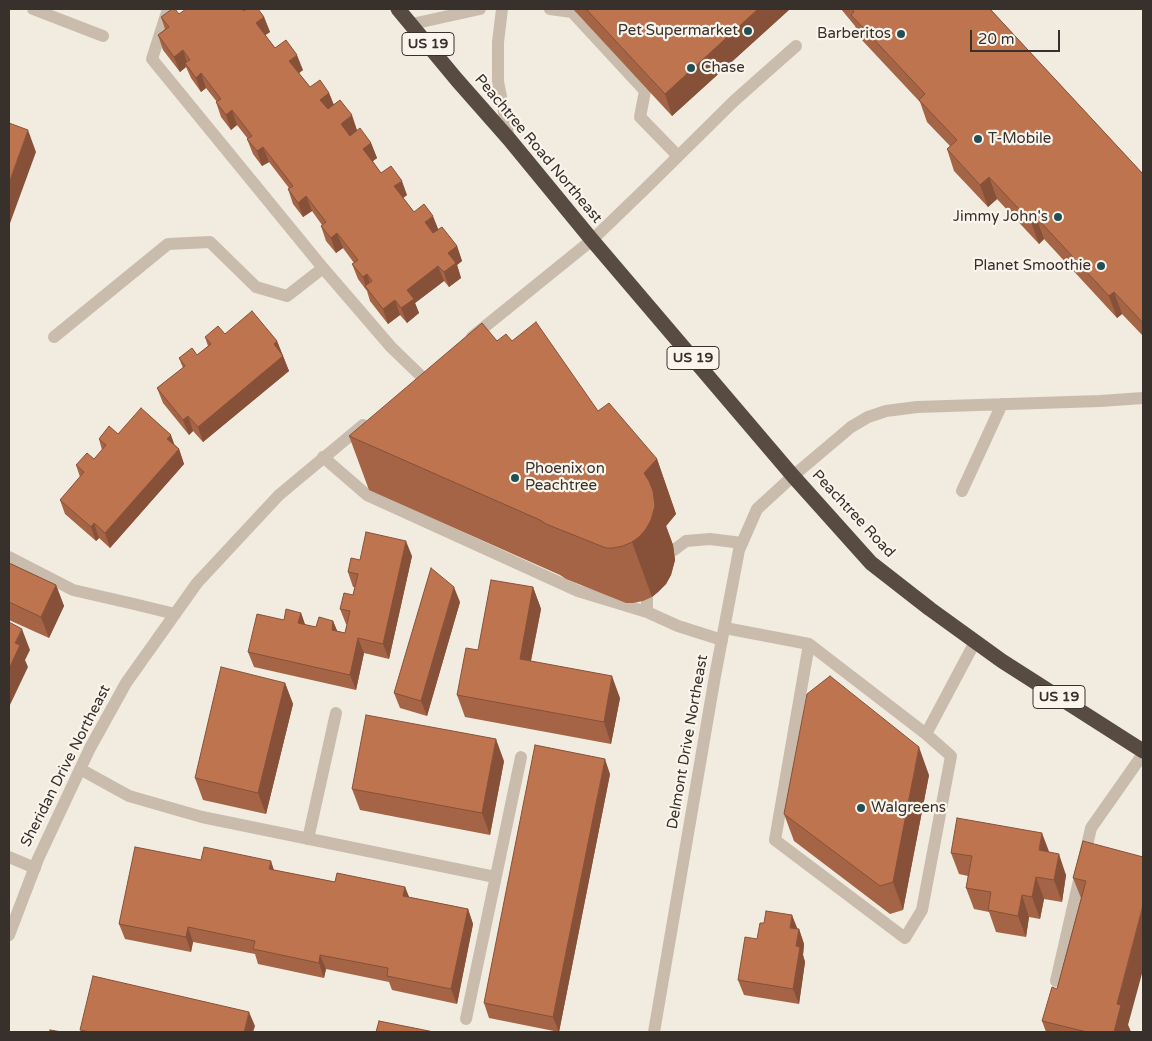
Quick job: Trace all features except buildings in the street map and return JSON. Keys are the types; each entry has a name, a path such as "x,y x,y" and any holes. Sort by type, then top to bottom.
{"highway":[{"name":"US 19","path":"398,9 412,24"},
{"name":"Peachtree Road Northeast","path":"412,24 592,240"},
{"name":"Peachtree Road","path":"592,240 793,476 871,563 1002,661 1143,753"}],"street":[{"path":"33,9 103,36"},
{"path":"168,9 152,59 324,268 392,347 422,377"},
{"path":"412,24 480,9"},
{"path":"502,9 498,42 498,81 509,139"},
{"path":"543,9 551,14 572,12 645,91 640,117 678,156"},
{"path":"460,347 592,240 734,101 796,46"},
{"path":"54,337 168,244 210,242 256,287 287,296 324,268"},
{"name":"Delmont Drive Northeast","path":"654,1032 739,550 757,509 851,427 868,417 917,407 1100,402 1143,398"},
{"path":"962,491 1002,404"},
{"name":"Sheridan Drive Northeast","path":"9,935 35,868 80,769 126,683 197,583 272,502 371,418"},
{"path":"323,458 367,495 578,591 646,612 678,626 723,634 809,644 926,734 951,756 922,910 905,938 775,840 809,644"},
{"path":"674,550 686,540 710,539 742,543"},
{"path":"9,557 73,590 175,614"},
{"path":"646,612 647,599"},
{"path":"926,734 975,642"},
{"path":"308,839 336,713"},
{"path":"1056,981 1091,828 1143,753"},
{"path":"466,1018 521,757"},
{"path":"80,769 128,796 202,818 495,877"},
{"path":"9,857 35,868"}],"place":[{"name":"Pet Supermarket","path":"748,31"},
{"name":"Barberitos","path":"901,34"},
{"name":"Chase","path":"691,68"},
{"name":"T-Mobile","path":"978,139"},
{"name":"Jimmy John's","path":"1058,217"},
{"name":"Planet Smoothie","path":"1101,266"},
{"name":"Phoenix on Peachtree","path":"515,478"},
{"name":"Walgreens","path":"861,808"}]}
